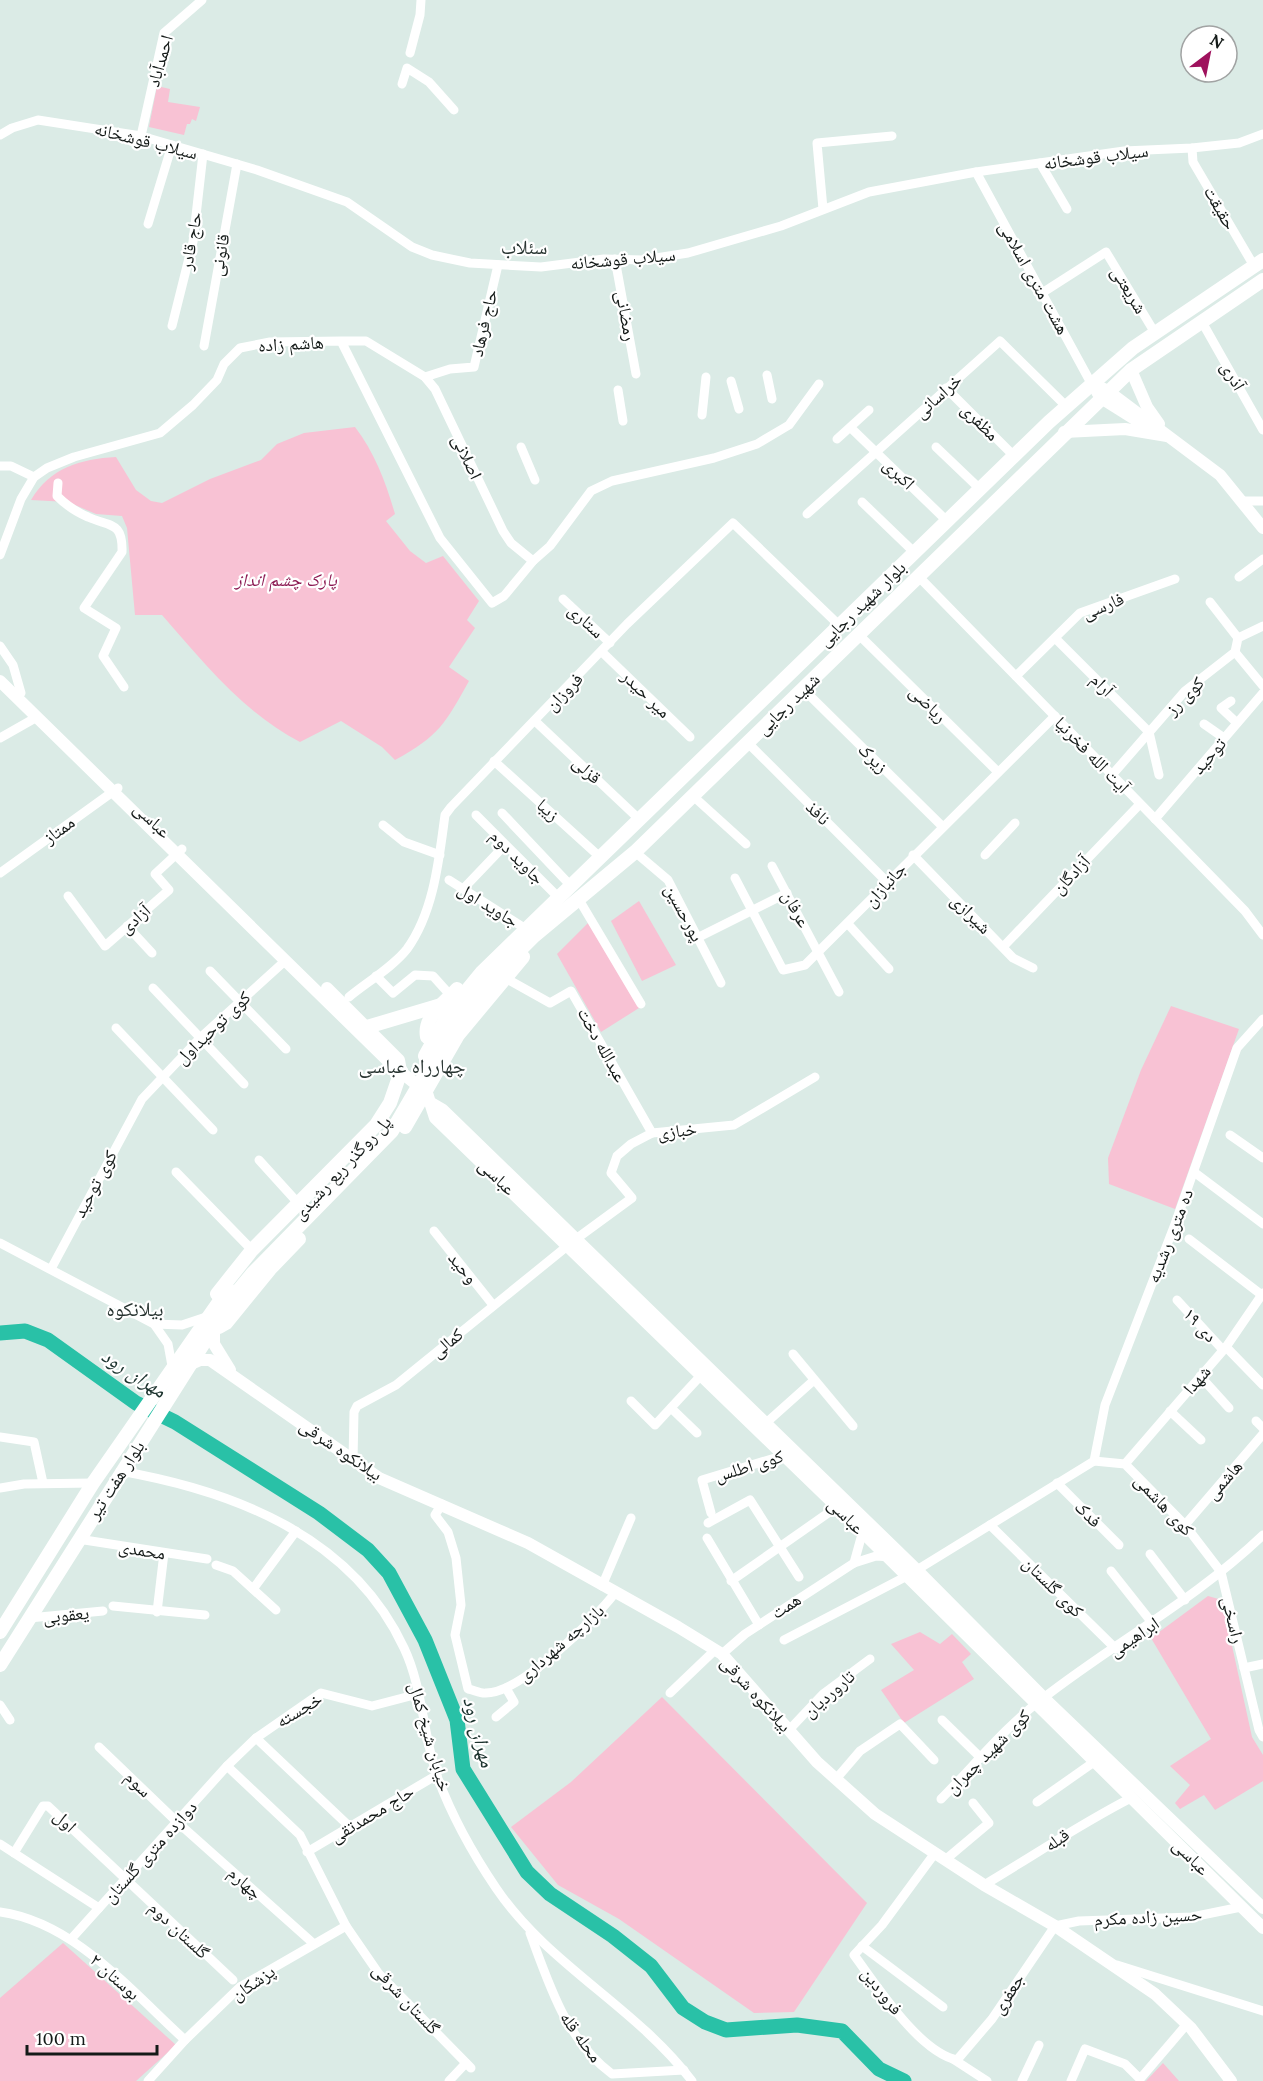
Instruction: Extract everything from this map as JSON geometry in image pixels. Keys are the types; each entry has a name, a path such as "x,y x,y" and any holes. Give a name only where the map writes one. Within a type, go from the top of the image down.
{"highway":[{"name":"بلوار شهید رجایی","path":"530,933 559,898 575,892 601,858 1066,406 1091,383 1155,333 1259,262"},
{"path":"1131,370 1263,280"},
{"name":"شهید رجایی","path":"486,976 575,892 635,852 919,577 1064,432 1131,370"},
{"path":"214,1330 226,1323 270,1269 337,1202 429,1098 451,1047 485,1000 507,979 521,960 530,933"},
{"path":"451,1047 444,1047 427,1037 425,1027 430,1017 494,949 530,933"},
{"name":"پل روگذر ربع رشیدی","path":"230,1294 382,1130 405,1095 450,1011 486,976"},
{"path":"367,1027 447,1001"},
{"path":"209,1314 218,1292 252,1250 376,1125 390,1103 401,1071"},
{"path":"318,1183 329,1182 335,1185 339,1194 337,1202"},
{"name":"بلوار هفت تیر","path":"0,1632 93,1483 172,1366 209,1314 230,1294"},
{"name":"بلوار هفت تیر","path":"0,1665 120,1471 214,1330 230,1294"}],"main road":[{"path":"1131,370 1147,407 1169,436"},
{"path":"1091,383 1132,419 1169,436 1220,475 1263,528"},
{"path":"1064,432 1125,429 1169,436"},
{"name":"عباسى","path":"0,673 115,790"},
{"name":"عباسى","path":"0,681 367,1027 399,1060 401,1071"},
{"name":"عباسى","path":"180,852 367,1042 429,1098 435,1118 572,1243 704,1372 783,1456 865,1520 903,1557 912,1573"},
{"name":"بیلانکوه شرقی","path":"214,1330 214,1344 233,1374"},
{"name":"بیلانکوه شرقی","path":"191,1364 200,1360 210,1360 378,1478 528,1543 718,1652 836,1779 875,1814 984,1885 1055,1926 1155,1994 1187,2024 1232,2081"},
{"name":"عباسى","path":"704,1372 766,1423 796,1452 842,1504 863,1532 888,1557 912,1573 1136,1796 1263,1928"},
{"name":"عباسى","path":"1039,1701 1094,1762 1262,1906"},
{"path":"1241,1907 1262,1906"}],"street":[{"name":"احمدآباد","path":"141,136 164,33 202,0"},
{"path":"410,53 420,15 421,0"},
{"path":"402,84 407,68 429,82 454,110"},
{"name":"سیلاب قوشخانه","path":"0,135 12,128 38,120 141,136 237,164 347,202 404,243 432,255 498,265 542,267 615,259 643,260 688,253 781,226 869,192 976,172 1124,151 1239,143 1263,134"},
{"path":"823,209 817,143 892,136"},
{"path":"148,224 172,145"},
{"name":"حقیقت","path":"1192,148 1193,162 1259,262"},
{"name":"حاج قادر","path":"171,326 193,242 202,154"},
{"path":"1040,163 1067,209"},
{"name":"قانونی","path":"204,346 237,164"},
{"name":"هشت متری اسلامی","path":"976,172 1091,383"},
{"name":"شریعتی","path":"1042,293 1106,252 1155,333"},
{"name":"رمضانی","path":"615,259 636,374"},
{"name":"حاج فرهاد","path":"425,377 450,369 474,367 498,265"},
{"name":"آذری","path":"1202,322 1263,429"},
{"name":"اصلانی","path":"341,341 366,341 425,377 435,389 503,531 511,543 533,561"},
{"name":"هاشم زاده","path":"34,477 61,462 160,433 217,380 224,364 240,348 270,342 341,341 440,537 492,603 504,596 533,561"},
{"name":"خراسانی","path":"807,514 1000,341 1066,406"},
{"path":"767,375 772,399"},
{"path":"702,415 706,377"},
{"path":"731,381 739,409"},
{"path":"533,561 550,546 591,491 612,481 714,458 757,444 789,425 819,384"},
{"name":"مظفری","path":"946,388 1014,456"},
{"path":"618,390 623,421"},
{"path":"837,440 869,410"},
{"name":"اکبری","path":"851,428 947,521"},
{"path":"521,447 535,480"},
{"path":"936,447 980,489"},
{"path":"0,466 11,466 34,477 14,514 0,555"},
{"path":"58,483 57,496 69,507 89,518 112,524 120,532 122,552 84,608 116,628 103,656 124,687"},
{"path":"1240,501 1263,501"},
{"path":"862,502 915,553"},
{"name":"فروزان","path":"349,997 406,950 421,926 440,855 446,815 494,761 733,523 840,626"},
{"path":"1239,577 1263,560"},
{"name":"آیت الله فخرنیا","path":"919,577 1245,911 1263,935"},
{"name":"فارسی","path":"1016,676 1080,613 1175,579"},
{"name":"ستاری","path":"563,599 610,643"},
{"path":"1210,602 1238,638 1235,652 1263,686"},
{"path":"1238,638 1261,631"},
{"name":"ریاضی","path":"859,635 998,772"},
{"name":"آرام","path":"1054,638 1149,732"},
{"path":"0,646 13,666 21,693"},
{"name":"میر حیدر","path":"602,652 690,736"},
{"name":"کوی رز","path":"1112,775 1185,691 1235,652"},
{"name":"زیرک","path":"803,689 942,826"},
{"name":"توحید","path":"1155,819 1263,693"},
{"path":"1237,723 1221,708 1234,700 1248,710"},
{"name":"جانبازان","path":"735,878 783,970 805,965 848,924 942,826 1055,716"},
{"path":"0,738 37,717"},
{"name":"قزلی","path":"535,721 640,820"},
{"path":"1204,724 1224,738"},
{"path":"1149,732 1159,775"},
{"name":"نافذ","path":"748,743 888,883"},
{"name":"زیبا","path":"494,761 601,858"},
{"name":"ممتاز","path":"0,873 115,790"},
{"path":"693,796 746,844"},
{"name":"آزادگان","path":"1003,947 1140,804"},
{"path":"502,813 575,892 642,1004"},
{"name":"جاوید دوم","path":"476,815 559,898"},
{"path":"985,855 1015,824"},
{"path":"383,825 404,842 440,855"},
{"path":"463,889 506,845"},
{"name":"آزادی","path":"68,896 105,946 168,890 154,874 180,852"},
{"name":"پورحسین","path":"635,852 668,880 721,983"},
{"name":"شیرازی","path":"913,855 1003,947 1022,964 1033,968"},
{"name":"عرفان","path":"772,866 839,992"},
{"name":"جاوید اول","path":"449,880 530,933"},
{"path":"697,938 787,893"},
{"path":"848,924 890,969"},
{"path":"127,926 152,953"},
{"name":"کوی توحیداول","path":"142,1099 200,1038 286,960"},
{"path":"210,971 286,1049"},
{"path":"376,975 393,993 415,975 433,976 447,1001"},
{"name":"عبدالله دخت","path":"507,979 550,1003 571,991 652,1133"},
{"path":"153,988 244,1084"},
{"name":"ده متری رشدیه","path":"1094,1461 1105,1405 1194,1172 1237,1048 1263,1019"},
{"path":"116,1028 213,1130"},
{"name":"خبازی","path":"572,1243 632,1198 611,1173 617,1156 631,1144 652,1133 734,1125 814,1077"},
{"name":"کوی توحید","path":"51,1269 142,1099"},
{"path":"1230,1135 1263,1158"},
{"path":"259,1160 298,1203"},
{"path":"176,1172 252,1250"},
{"path":"1194,1172 1263,1224"},
{"name":"وحید","path":"434,1231 493,1305"},
{"path":"1189,1239 1262,1295"},
{"path":"0,1243 154,1324 168,1344 172,1366"},
{"name":"کمالی","path":"353,1460 354,1413 357,1406 396,1385 572,1243"},
{"name":"شهدا","path":"1125,1464 1224,1348 1262,1295"},
{"name":"۱۹ دی","path":"1176,1300 1263,1385"},
{"path":"154,1324 182,1324 209,1314"},
{"path":"793,1354 813,1381 853,1426"},
{"path":"631,1401 655,1425 704,1372"},
{"path":"1200,1376 1229,1408"},
{"path":"766,1423 813,1381"},
{"path":"671,1408 697,1433"},
{"path":"1170,1411 1201,1440"},
{"name":"هاشمی","path":"1185,1525 1263,1434"},
{"path":"0,1437 34,1442 43,1483"},
{"name":"کوی اطلس","path":"711,1512 702,1480 796,1452"},
{"path":"784,1640 912,1573 1094,1461"},
{"name":"کوی هاشمی","path":"1094,1461 1125,1464 1185,1525 1221,1572"},
{"name":"خیابان شیخ کمال","path":"120,1471 183,1484 242,1503 296,1531 345,1566 366,1591 404,1648 418,1694 437,1775 474,1851 496,1888 529,1930 556,1956 652,2034 692,2081"},
{"path":"0,1488 43,1483 93,1483"},
{"name":"فدک","path":"1058,1483 1119,1545"},
{"path":"708,1523 750,1500 781,1546 798,1577"},
{"name":"بازارچه شهرداری","path":"442,1504 435,1515 448,1532 460,1578 460,1605 454,1635 468,1689 486,1694 506,1688 529,1676 603,1609 615,1593"},
{"path":"731,1581 842,1504"},
{"path":"602,1586 631,1518"},
{"path":"854,1563 865,1520"},
{"name":"کوی گلستان","path":"990,1525 1116,1649"},
{"path":"253,1589 296,1531"},
{"name":"ابراهیمی","path":"1039,1701 1153,1624 1221,1572 1263,1535"},
{"path":"707,1538 759,1625"},
{"name":"محمدی","path":"78,1539 207,1559"},
{"path":"1251,1546 1263,1550"},
{"path":"158,1612 164,1553"},
{"path":"1150,1554 1185,1600"},
{"name":"همت","path":"670,1693 718,1652 854,1563 876,1556 903,1557"},
{"path":"216,1565 233,1571 276,1610"},
{"path":"1111,1571 1153,1624"},
{"name":"راسخی","path":"1221,1572 1263,1737"},
{"path":"113,1606 205,1615"},
{"name":"یعقوبی","path":"29,1618 103,1611"},
{"name":"تاروردیان","path":"789,1730 823,1694 870,1659"},
{"name":"راسخی","path":"1244,1668 1263,1664"},
{"path":"496,1717 514,1702 506,1688"},
{"name":"خجسته","path":"227,1766 256,1738 321,1693 372,1706 418,1694"},
{"name":"کوی شهید چمران","path":"941,1799 1039,1701"},
{"path":"0,1705 10,1720"},
{"path":"942,1720 981,1758"},
{"path":"836,1779 860,1751 900,1724 934,1760"},
{"path":"256,1738 350,1827"},
{"name":"سوم","path":"99,1747 176,1821"},
{"path":"1037,1802 1094,1762"},
{"name":"دوازده متری گلستان","path":"72,1938 227,1766"},
{"name":"گلستان شرقی","path":"227,1766 300,1835 346,1926 379,1974 469,2066 449,2081"},
{"name":"حاج محمدتقی","path":"307,1852 437,1775"},
{"name":"قبله","path":"984,1885 1054,1844 1085,1821 1136,1796"},
{"path":"940,1856 989,1823 973,1803"},
{"name":"اول","path":"14,1853 45,1804 125,1880"},
{"name":"چهارم","path":"176,1821 314,1944"},
{"path":"0,1844 99,1908"},
{"name":"فروردین","path":"940,1856 854,1955 908,2024 937,2052 955,2060"},
{"name":"گلستان دوم","path":"125,1880 233,1980"},
{"name":"حسین زاده مکرم","path":"1055,1926 1079,1921 1192,1917 1241,1907"},
{"name":"بوستان ۲","path":"0,1912 34,1920 72,1938 185,2040"},
{"name":"پزشکان","path":"147,2081 185,2040 240,1987 346,1926"},
{"name":"جعفری","path":"955,2060 992,2019 1055,1926"},
{"name":"محله قله","path":"529,1930 565,2020 595,2060 612,2077 684,2070"},
{"path":"862,1946 943,2007"},
{"path":"1109,1962 1263,2011"},
{"path":"1071,2081 1085,2049 1125,2064 1140,2079 1187,2024"},
{"path":"1022,2081 1039,2045"},
{"path":"955,2060 987,2081"}],"green space":[{"path":"157,86 170,89 168,102 200,107 196,121 192,119 190,124 187,124 184,135 149,127"},
{"name":"پارک چشم انداز","path":"355,427 374,458 388,491 395,514 386,521 410,551 426,563 443,556 479,601 467,620 475,628 449,667 469,681 440,728 422,744 395,760 382,747 341,721 300,742 261,717 225,685 162,615 135,615 127,528 122,516 96,514 68,502 31,500 47,480 67,467 90,460 116,457 136,490 151,501 162,503 210,479 261,460 277,444 304,433"},
{"path":"639,901 676,965 642,981 611,921"},
{"path":"589,922 639,1008 601,1032 557,954"},
{"path":"1171,1006 1239,1029 1175,1209 1109,1184 1108,1158 1141,1070"},
{"path":"1208,1596 1222,1600 1252,1737 1263,1755 1263,1781 1215,1810 1204,1795 1180,1809 1175,1803 1190,1785 1170,1766 1211,1739 1151,1638"},
{"path":"920,1632 940,1644 952,1634 971,1654 962,1662 974,1679 904,1723 881,1690 914,1670 891,1644"},
{"path":"662,1697 867,1903 794,2012 754,2013 619,1919 558,1885 511,1827 571,1782"},
{"path":"63,1943 176,2045 136,2081 0,2081 0,1998"},
{"path":"1163,2063 1179,2081 1146,2081"}],"waterway":[{"name":"مهران رود","path":"0,1333 25,1331 48,1340 136,1403 175,1422 319,1513 368,1550 389,1573 425,1640 457,1720 463,1769 527,1872 550,1894 613,1936 651,1966 683,2008 705,2022 726,2030 797,2025 842,2031 879,2069 904,2081"}],"district":[{"name":"سئلاب","path":"524,247"},
{"name":"چهارراه عباسی","path":"412,1066"},
{"name":"بیلانکوه","path":"135,1309"}]}
